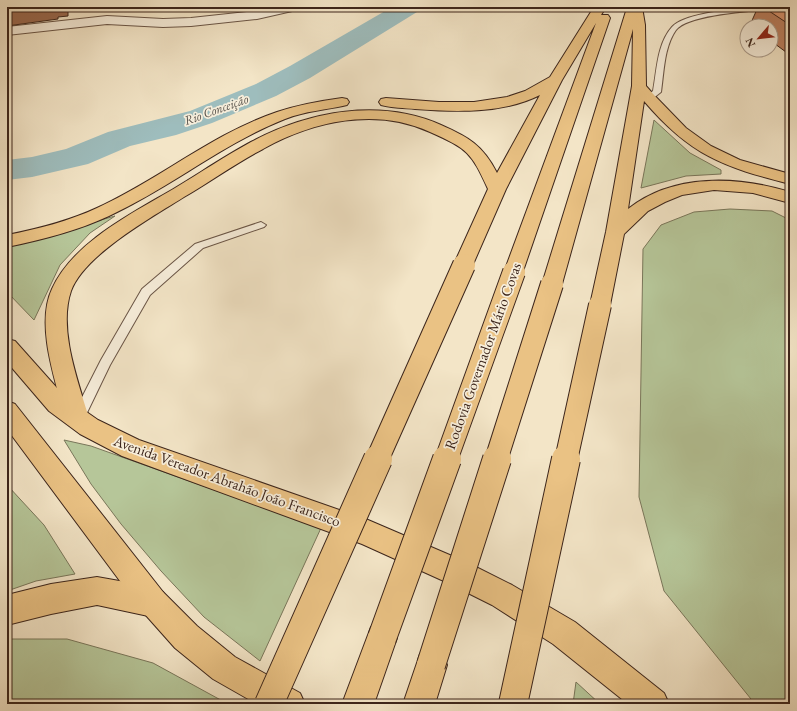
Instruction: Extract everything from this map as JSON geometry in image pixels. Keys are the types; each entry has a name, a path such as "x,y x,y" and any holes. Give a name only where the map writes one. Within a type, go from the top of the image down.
{"main road":[{"path":"269,704 464,264 496,188 555,80 600,7"},
{"name":"Rodovia Governador Mário Covas","path":"358,704 608,7"},
{"path":"419,704 552,284 633,7"},
{"path":"513,704 600,305 644,92 639,25 636,7"},
{"path":"7,241 60,227 113,208 235,138 276,117 338,102 361,101 435,107 476,106 526,96 555,80"},
{"path":"644,92 675,127 708,150 733,162 790,179"},
{"path":"77,418 62,366 58,339 56,308 61,291 80,263 106,239 140,216 274,136 308,124 343,116 370,114 418,121 468,144 478,154 496,188"},
{"path":"615,232 641,208 659,198 674,192 705,185 760,189 790,198"},
{"name":"Avenida Vereador Abrahão João Francisco","path":"7,347 57,404 89,427 131,448 368,533 502,595 564,633 653,704"},
{"path":"7,411 153,602 186,637 224,668 289,704"},
{"path":"7,610 51,599 97,591 153,602"}],"street":[{"path":"7,31 107,20 163,23 191,22 257,11 297,7"}],"lane":[{"path":"644,92 658,92 666,43 675,26 686,21 706,16 774,7"},
{"path":"77,418 146,292 199,246 261,225"}],"green space":[{"path":"654,120 690,153 721,170 721,174 686,176 641,188"},
{"path":"730,209 772,211 790,220 790,704 755,704 664,591 639,497 643,249 661,225 694,212"},
{"path":"115,216 90,233 60,265 34,320 7,292 7,246"},
{"path":"64,440 91,446 321,528 260,661 204,617 161,571 121,524 91,484"},
{"path":"8,486 44,525 75,574 36,581 7,591"},
{"path":"7,639 67,639 153,663 228,704 7,704"},
{"path":"576,682 600,704 573,704"}],"building":[{"path":"763,7 790,7 790,25"}],"waterway":[{"name":"Rio Conceição","path":"7,170 32,167 76,157 119,139 165,128 201,117 266,90 300,72 409,7"}]}
